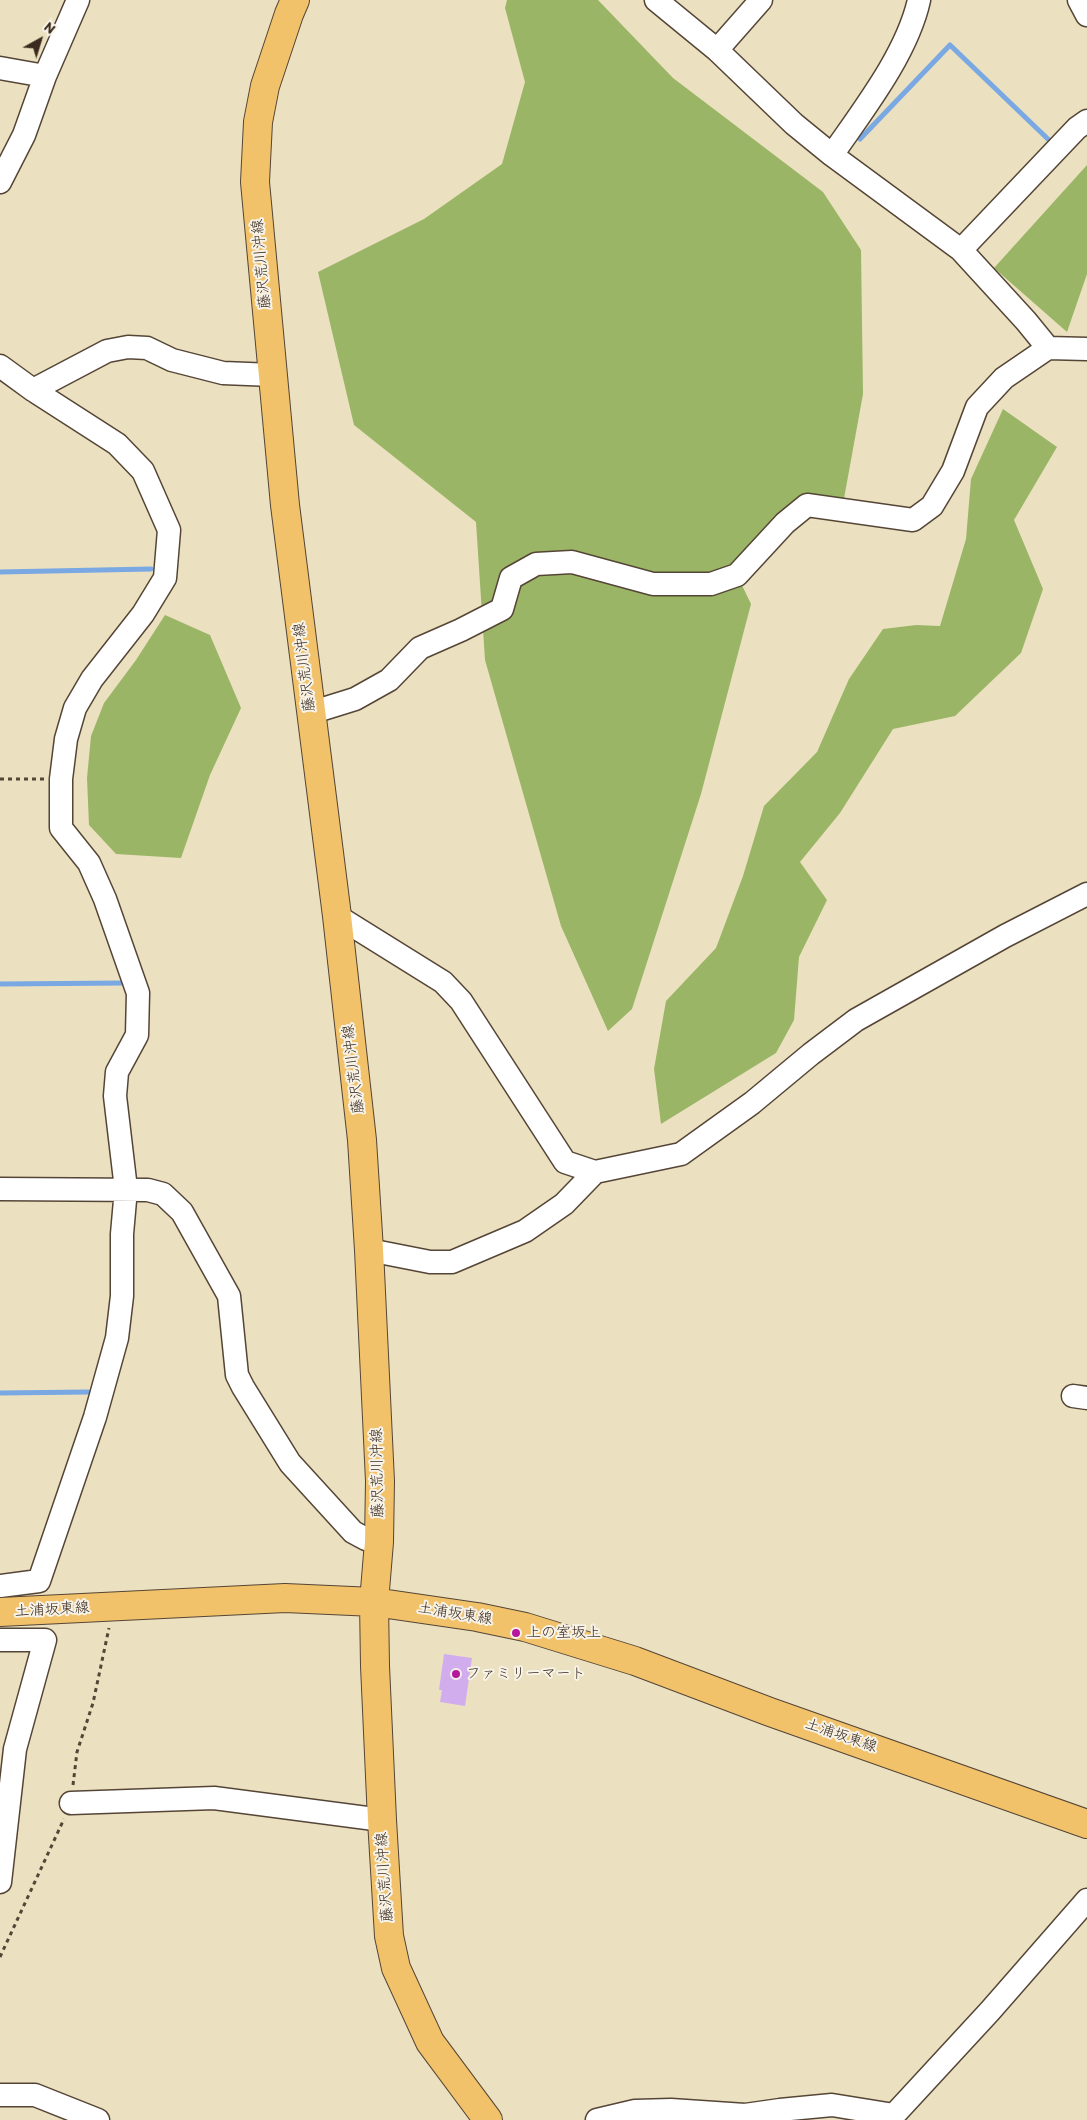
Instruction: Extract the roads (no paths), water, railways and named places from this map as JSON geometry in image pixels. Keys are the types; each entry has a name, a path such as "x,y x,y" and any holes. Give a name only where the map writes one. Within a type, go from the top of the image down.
{"main road":[{"name":"藤沢荒川沖線","path":"296,0 288,14 265,86 258,122 255,182 285,505 337,916 362,1140 380,1481 379,1542 374,1602 382,1820 389,1936 396,1968 430,2042 488,2120"},
{"name":"土浦坂東線","path":"0,1612 285,1598 374,1602 477,1617 534,1630 635,1661 770,1712 1087,1824"}],"street":[{"path":"0,182 24,135 45,76 78,0"},
{"path":"656,0 717,50 794,124 832,155 961,250 1048,348"},
{"path":"717,50 761,0"},
{"path":"832,155 879,88 907,35 920,0"},
{"path":"1080,0 1087,15"},
{"path":"0,68 45,76"},
{"path":"961,250 1077,128 1087,121"},
{"path":"33,390 107,351 128,347 146,348 172,360 223,373 273,375"},
{"path":"310,713 355,700 389,680 420,648 502,610 511,578 536,564 572,562 653,584 711,584 737,575 785,523 806,505 913,520 932,506 952,471 977,407 1004,378 1048,348 1087,349"},
{"path":"0,366 33,390 117,444 143,472 169,530 165,578 143,614 92,679 75,708 66,739 61,779 61,828 89,863 105,899 138,993 137,1035 117,1072 115,1096 126,1189 122,1234 122,1296 116,1338 95,1417 38,1581 0,1586"},
{"path":"337,916 443,982 461,1001 565,1162 595,1172 681,1154 752,1103 856,1020 1005,936 1087,894"},
{"path":"369,1250 430,1262 452,1262 525,1231 564,1204 595,1172"},
{"path":"0,1189 126,1189 148,1190 163,1194 182,1212 230,1296 237,1375 290,1464 353,1532 366,1539 379,1542"},
{"path":"0,1640 45,1640 15,1749 0,1882"},
{"path":"71,1803 214,1798 382,1820"},
{"path":"597,2120 634,2111 671,2110 745,2116 780,2110 832,2105 893,2117 984,2018 1087,1900"},
{"path":"0,2095 35,2095 98,2120"}],"waterway":[{"path":"860,139 950,45 1051,142"},
{"path":"0,572 151,569"},
{"path":"0,984 123,983"},
{"path":"0,1393 88,1392"}],"place":[{"name":"上の室坂上","path":"516,1633"},
{"name":"ファミリーマート","path":"456,1674"}]}
